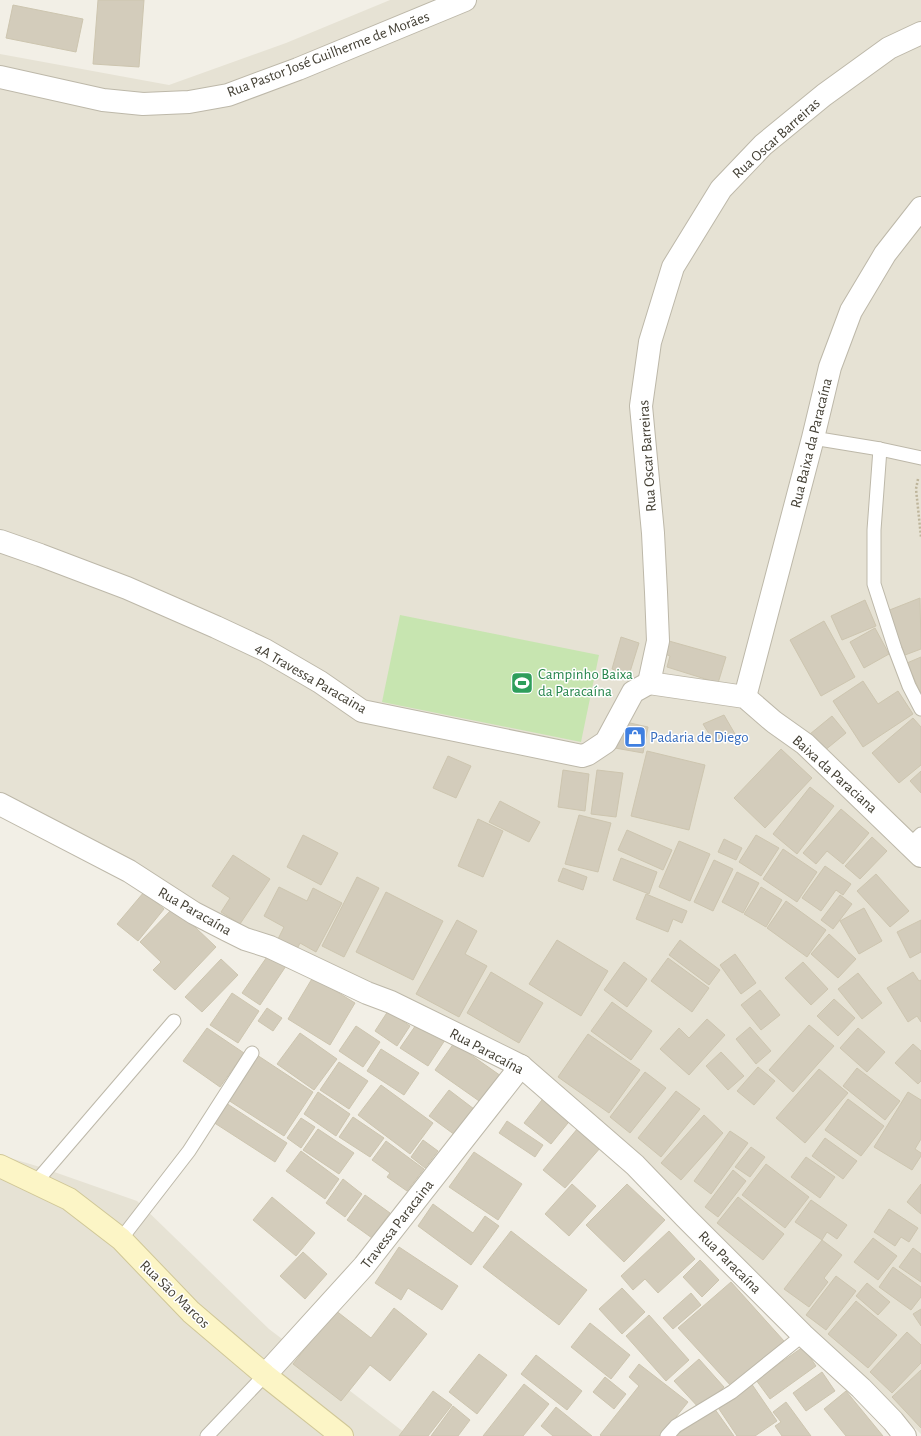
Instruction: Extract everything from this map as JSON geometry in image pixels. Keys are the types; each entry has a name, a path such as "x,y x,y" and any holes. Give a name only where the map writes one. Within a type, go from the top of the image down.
{"main road":[{"name":"Rua São Marcos","path":"0,1166 69,1199 121,1239 191,1312 265,1375 342,1436"}],"street":[{"name":"Rua Pastor José Guilherme de Morães","path":"0,77 103,100 143,104 189,102 228,95 242,90 298,69 465,0"},
{"name":"Rua Oscar Barreiras","path":"649,683 658,641 653,533 641,406 650,342 673,267 721,189 763,146 824,95 883,53 921,33"},
{"name":"Rua Baixa da Paracaína","path":"745,697 813,438 830,367 851,311 885,254 921,208"},
{"name":"4A Travessa Paracaina","path":"0,541 127,588 216,627 265,650 320,682 362,711 370,713 582,756 588,754 606,742 633,692 649,683"},
{"path":"649,683 745,697"},
{"name":"Baixa da Paraciana","path":"745,697 774,722 805,744 917,845"},
{"name":"Rua Paracaína","path":"0,804 129,871 194,913 227,930 245,939 270,947 367,994 391,1002 520,1066 635,1165 685,1218 803,1335 861,1388 905,1436"},
{"name":"Travessa Paracaina","path":"265,1375 364,1266 520,1066"}],"lane":[{"path":"813,438 880,449 921,458"},
{"path":"880,449 874,530 874,584 895,649 909,686 921,709"},
{"path":"35,1183 174,1022"},
{"path":"121,1239 190,1151 252,1053"},
{"path":"667,1436 676,1426 732,1392 803,1335"},
{"path":"207,1436 265,1375"}],"path":[{"path":"920,474 916,489 921,537"}],"shaded area":[{"path":"390,0 921,0 921,1434 681,1198 525,1061 242,931 0,804 0,54 169,85 286,43"},
{"path":"0,1155 40,1167 137,1201 269,1329 409,1436 0,1436"}],"green space":[{"path":"400,615 599,655 581,742 382,702"}],"building":[{"path":"98,0 144,0 139,67 93,64"},
{"path":"13,5 83,19 76,52 6,38"},
{"path":"920,598 921,649 905,655 887,611"},
{"path":"865,600 876,626 842,640 831,616"},
{"path":"824,621 855,677 821,696 790,640"},
{"path":"875,628 889,654 864,668 850,642"},
{"path":"621,637 639,643 629,675 612,669"},
{"path":"669,641 726,657 718,683 667,667 670,656 665,654"},
{"path":"921,657 921,694 907,663"},
{"path":"863,681 878,704 898,691 913,714 863,747 833,701"},
{"path":"724,715 735,734 729,734 714,742 703,724"},
{"path":"832,716 846,733 824,751 810,734"},
{"path":"913,718 921,727 921,765 899,783 872,753"},
{"path":"621,721 648,727 643,753 615,748"},
{"path":"781,749 812,778 765,828 734,798"},
{"path":"647,751 705,765 689,830 631,816"},
{"path":"448,756 471,766 456,798 433,788"},
{"path":"563,770 589,774 585,811 558,807"},
{"path":"597,770 623,773 616,817 591,814"},
{"path":"921,771 921,793 910,781"},
{"path":"810,787 834,806 797,854 773,834"},
{"path":"500,801 540,822 529,842 489,822"},
{"path":"841,809 869,833 843,864 827,851 816,864 803,853"},
{"path":"579,815 611,823 598,872 565,864"},
{"path":"478,819 503,831 483,877 458,866"},
{"path":"627,830 672,850 663,870 618,850"},
{"path":"303,835 338,853 321,885 287,867"},
{"path":"756,835 779,848 761,876 739,862"},
{"path":"872,837 887,851 860,879 845,866"},
{"path":"724,839 742,848 736,860 718,852"},
{"path":"679,841 710,854 690,901 659,887"},
{"path":"783,849 817,872 797,902 763,879"},
{"path":"233,855 270,879 240,924 221,912 230,898 212,886"},
{"path":"621,858 657,872 649,894 613,880"},
{"path":"714,860 733,869 713,911 694,902"},
{"path":"825,866 851,884 843,895 836,890 821,911 802,898"},
{"path":"563,868 587,877 583,890 558,881"},
{"path":"737,872 759,883 743,913 722,902"},
{"path":"876,874 909,911 890,927 857,891"},
{"path":"357,877 379,888 344,957 322,946"},
{"path":"279,887 307,901 313,888 342,903 316,952 300,943 297,949 278,939 284,927 264,916"},
{"path":"761,887 782,900 766,927 744,914"},
{"path":"144,892 164,909 138,941 117,924"},
{"path":"386,892 443,921 413,980 356,952"},
{"path":"646,894 687,911 682,923 673,919 668,932 636,919"},
{"path":"840,895 852,904 833,929 821,920"},
{"path":"786,901 826,930 807,957 767,928"},
{"path":"174,907 216,947 175,990 153,970 161,962 140,942"},
{"path":"864,908 882,941 859,954 840,921"},
{"path":"457,920 477,931 465,954 487,966 459,1017 416,994"},
{"path":"921,920 921,952 910,958 897,932"},
{"path":"829,934 856,959 838,978 811,954"},
{"path":"557,940 608,971 581,1016 529,984"},
{"path":"680,940 720,970 709,985 669,955"},
{"path":"271,951 288,963 260,1005 242,993"},
{"path":"735,954 756,983 741,994 720,965"},
{"path":"668,958 709,988 692,1012 651,981"},
{"path":"221,959 238,975 202,1012 185,997"},
{"path":"624,962 647,979 627,1007 604,990"},
{"path":"803,962 828,989 811,1005 785,978"},
{"path":"491,972 543,1003 519,1043 467,1013"},
{"path":"913,972 919,981 921,980 921,1022 917,1016 908,1022 887,988"},
{"path":"858,973 882,1003 862,1019 838,989"},
{"path":"313,977 355,1003 330,1045 288,1019"},
{"path":"760,990 780,1015 761,1030 741,1005"},
{"path":"232,993 259,1011 238,1043 210,1025"},
{"path":"834,999 855,1018 838,1036 817,1016"},
{"path":"612,1002 652,1031 631,1060 591,1031"},
{"path":"267,1008 282,1018 273,1031 258,1021"},
{"path":"388,1011 410,1026 397,1046 375,1031"},
{"path":"707,1019 725,1035 689,1075 660,1049 679,1028 689,1038"},
{"path":"418,1022 445,1040 428,1066 400,1048"},
{"path":"809,1025 834,1046 793,1092 769,1070"},
{"path":"356,1026 380,1042 363,1067 339,1051"},
{"path":"750,1027 771,1051 756,1064 736,1039"},
{"path":"207,1028 244,1053 220,1087 183,1061"},
{"path":"858,1028 885,1052 867,1072 840,1048"},
{"path":"300,1033 337,1059 314,1090 277,1064"},
{"path":"588,1034 640,1070 609,1113 558,1077"},
{"path":"454,1043 501,1076 482,1103 435,1070"},
{"path":"913,1044 921,1051 921,1081 918,1084 895,1063"},
{"path":"381,1049 419,1073 404,1095 367,1071"},
{"path":"721,1052 744,1076 728,1090 706,1066"},
{"path":"257,1055 313,1092 284,1136 228,1100"},
{"path":"339,1062 368,1081 349,1109 320,1090"},
{"path":"758,1067 775,1081 754,1105 737,1091"},
{"path":"857,1068 900,1101 885,1120 843,1086"},
{"path":"819,1069 848,1093 805,1143 776,1118"},
{"path":"645,1072 666,1088 630,1133 610,1117"},
{"path":"381,1085 433,1123 410,1154 358,1115"},
{"path":"449,1090 474,1109 455,1135 429,1116"},
{"path":"676,1091 700,1109 661,1157 638,1138"},
{"path":"318,1092 350,1114 336,1136 304,1114"},
{"path":"908,1092 921,1100 921,1139 915,1149 921,1153 921,1156 912,1170 874,1147"},
{"path":"545,1096 572,1118 551,1144 524,1123"},
{"path":"848,1099 884,1126 861,1156 825,1130"},
{"path":"226,1103 287,1143 275,1162 213,1122"},
{"path":"704,1115 723,1133 681,1180 661,1163"},
{"path":"353,1117 384,1138 370,1157 339,1137"},
{"path":"301,1118 315,1127 301,1148 287,1138"},
{"path":"507,1121 543,1145 535,1157 499,1133"},
{"path":"578,1128 601,1147 565,1188 543,1170"},
{"path":"318,1129 354,1153 339,1174 303,1150"},
{"path":"730,1131 748,1143 711,1194 694,1181"},
{"path":"825,1138 857,1161 843,1179 812,1156"},
{"path":"423,1140 438,1151 425,1168 411,1157"},
{"path":"386,1141 424,1169 407,1191 387,1177 390,1173 372,1160"},
{"path":"751,1147 765,1157 750,1177 735,1167"},
{"path":"301,1151 339,1179 325,1199 286,1171"},
{"path":"474,1152 522,1184 498,1220 449,1187"},
{"path":"806,1157 835,1177 820,1198 791,1177"},
{"path":"766,1164 809,1197 785,1228 742,1195"},
{"path":"733,1170 746,1181 718,1217 705,1207"},
{"path":"343,1179 362,1194 345,1217 326,1203"},
{"path":"572,1184 596,1206 569,1236 545,1214"},
{"path":"627,1184 665,1220 624,1262 586,1225"},
{"path":"921,1184 921,1214 907,1202"},
{"path":"365,1195 390,1213 372,1238 347,1220"},
{"path":"272,1197 315,1233 296,1256 253,1220"},
{"path":"738,1197 784,1234 763,1260 717,1223"},
{"path":"811,1200 847,1225 837,1239 827,1232 822,1240 795,1222"},
{"path":"433,1204 473,1233 485,1216 499,1226 471,1265 418,1226"},
{"path":"889,1209 918,1228 909,1242 901,1237 895,1246 874,1232"},
{"path":"511,1231 587,1290 559,1325 483,1267"},
{"path":"669,1231 695,1259 658,1293 645,1279 633,1290 621,1276"},
{"path":"873,1238 897,1256 878,1280 854,1262"},
{"path":"822,1240 842,1255 824,1278 828,1282 809,1307 784,1289"},
{"path":"399,1247 458,1286 442,1310 408,1288 401,1300 375,1283"},
{"path":"913,1248 921,1254 921,1282 899,1267"},
{"path":"303,1252 327,1274 305,1299 280,1276"},
{"path":"700,1260 719,1280 702,1297 683,1277"},
{"path":"893,1267 921,1287 921,1297 911,1310 879,1287"},
{"path":"836,1276 856,1291 826,1330 806,1315"},
{"path":"731,1282 784,1341 732,1387 678,1328"},
{"path":"867,1283 890,1302 878,1315 856,1296"},
{"path":"622,1288 645,1312 622,1334 599,1309"},
{"path":"691,1293 701,1305 673,1329 663,1318"},
{"path":"856,1301 897,1335 868,1368 828,1334"},
{"path":"394,1308 427,1334 390,1381 370,1365 341,1401 293,1364 335,1310 371,1338"},
{"path":"921,1309 921,1326 913,1314"},
{"path":"649,1315 689,1360 666,1381 626,1336"},
{"path":"590,1323 630,1355 611,1379 571,1347"},
{"path":"907,1332 921,1345 921,1363 892,1393 870,1372"},
{"path":"803,1347 816,1366 770,1399 756,1380"},
{"path":"479,1354 507,1375 477,1414 449,1392"},
{"path":"536,1355 582,1391 567,1410 521,1374"},
{"path":"699,1359 724,1387 700,1409 674,1381"},
{"path":"639,1364 688,1402 661,1436 601,1436 600,1435 639,1386 629,1377"},
{"path":"921,1370 921,1428 892,1397"},
{"path":"822,1372 835,1391 806,1411 793,1393"},
{"path":"605,1377 626,1394 614,1409 593,1392"},
{"path":"751,1383 777,1421 755,1436 737,1436 717,1406"},
{"path":"524,1384 549,1404 523,1436 483,1436"},
{"path":"433,1391 452,1405 428,1436 399,1436"},
{"path":"846,1391 883,1436 846,1436 824,1409"},
{"path":"786,1402 811,1436 782,1436 775,1426 781,1422 773,1412"},
{"path":"453,1406 470,1420 458,1436 431,1436"},
{"path":"556,1407 592,1436 553,1436 541,1426"},
{"path":"714,1408 734,1436 677,1436 677,1435"}],"place":[{"name":"Campinho Baixa da Paracaína","path":"522,683"},
{"name":"Padaria de Diego","path":"635,737"}]}
